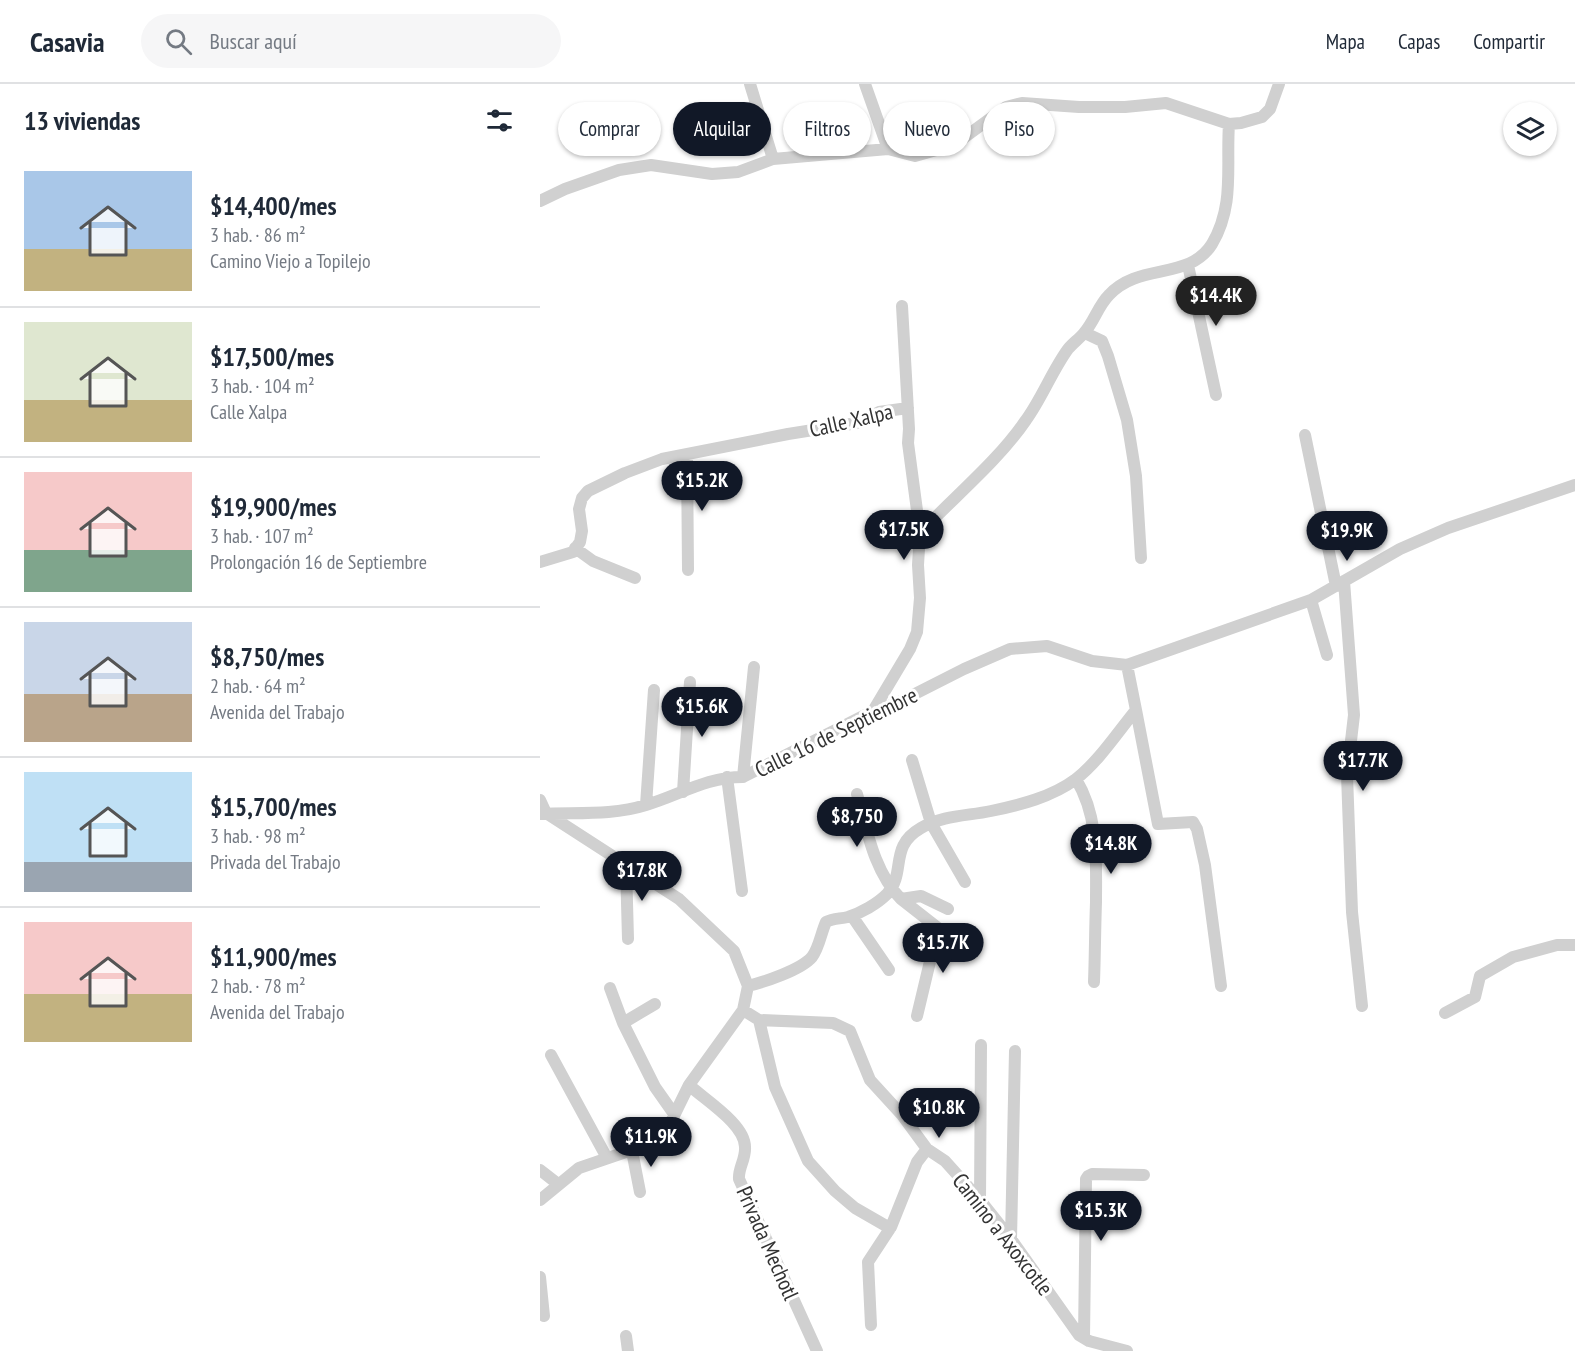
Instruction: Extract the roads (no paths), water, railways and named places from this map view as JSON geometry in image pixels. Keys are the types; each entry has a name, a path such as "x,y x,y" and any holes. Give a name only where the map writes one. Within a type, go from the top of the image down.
{"street":[{"path":"750,84 773,159"},
{"path":"865,84 883,134"},
{"path":"971,133 1006,107 1022,103 1079,107 1125,107 1166,103 1229,124 1252,121 1262,117 1270,109 1279,84"},
{"path":"920,533 1004,448 1026,420 1068,349 1085,333 1109,295 1126,282 1142,274 1188,265 1200,257 1211,245 1227,206 1229,124"},
{"path":"540,201 565,189 620,170 651,165 712,174 738,172 773,159 883,148"},
{"path":"1188,265 1216,395"},
{"path":"902,306 908,408"},
{"path":"1085,333 1102,342 1127,420 1136,476 1141,558"},
{"name":"Calle Xalpa","path":"575,548 580,542 582,531 579,509 582,498 588,491 634,469 662,459 857,423 879,412 908,408 908,443 920,533 918,566 920,598 917,632 910,649 873,711"},
{"path":"1305,435 1340,584 1354,715 1347,775 1352,912 1362,1006"},
{"path":"687,454 688,570"},
{"path":"1221,986 1197,829 1193,822 1158,824 1127,665 1311,600 1400,549 1448,528 1575,485"},
{"path":"540,562 573,552 575,548 592,561 635,578"},
{"path":"1311,600 1327,655"},
{"name":"Calle 16 de Septiembre","path":"543,814 602,814 646,805 710,780 743,777 873,711 895,704 964,669 1010,649 1047,646 1092,661 1127,665"},
{"path":"743,777 754,667"},
{"path":"683,792 690,682"},
{"path":"646,805 654,690"},
{"path":"748,986 767,981 807,962 813,956 826,922 852,916 881,899 891,888 903,843 910,836 945,817 1013,806 1062,788 1090,766 1136,710"},
{"path":"912,760 931,823 965,882"},
{"path":"727,777 742,891"},
{"path":"1076,779 1084,792 1097,846 1094,982"},
{"path":"857,794 876,859 891,888 901,899 939,928 973,941"},
{"path":"540,800 543,814 679,899 706,923 734,951 748,986 743,1010 689,1085 666,1132 652,1143 579,1168 540,1200"},
{"path":"626,866 628,939"},
{"path":"901,899 921,896 948,909"},
{"path":"852,916 889,970"},
{"path":"917,1016 939,928"},
{"path":"1445,1013 1475,997 1480,976 1514,957 1557,945 1575,945"},
{"path":"610,988 623,1023 655,1087 674,1114"},
{"path":"623,1023 655,1004"},
{"name":"Camino a Axoxcotle","path":"743,1010 759,1020 833,1023 850,1031 870,1080 902,1115 927,1149 945,1161 980,1200 1011,1239 1079,1335 1084,1338"},
{"path":"759,1020 775,1087 808,1161 835,1191 891,1227"},
{"path":"980,1200 981,1045"},
{"path":"1011,1239 1015,1051"},
{"path":"551,1055 607,1158"},
{"name":"Privada Mechotl","path":"689,1085 728,1118 744,1136 745,1154 738,1173 739,1179 817,1351"},
{"path":"871,1325 868,1262 891,1227 917,1162 927,1149"},
{"path":"632,1151 640,1192"},
{"path":"540,1170 558,1184"},
{"path":"1127,1351 1084,1338 1086,1179 1092,1174 1144,1175"},
{"path":"540,1277 544,1316"},
{"path":"626,1336 628,1351"}]}
